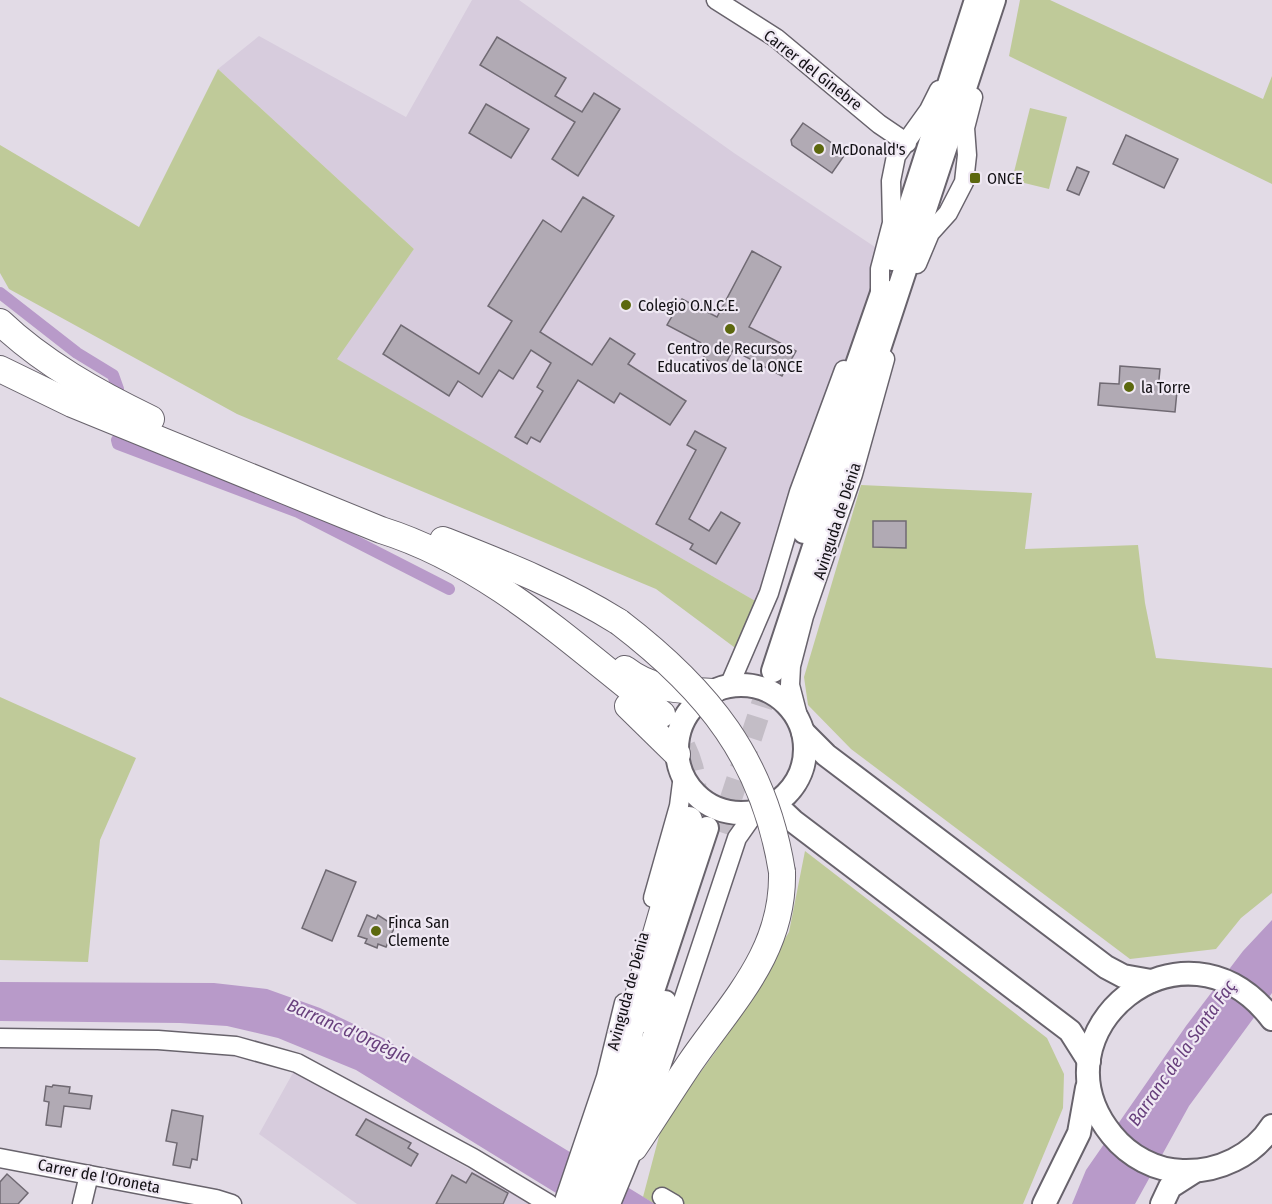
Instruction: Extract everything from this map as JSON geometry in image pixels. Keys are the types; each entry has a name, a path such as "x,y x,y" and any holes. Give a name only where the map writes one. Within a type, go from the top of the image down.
{"highway":[{"path":"0,322 35,352 76,379 189,438"},
{"path":"0,368 189,438 497,574 545,606 646,683 665,689 721,689"},
{"path":"0,368 72,404"},
{"path":"0,383 72,404 383,524 541,579 580,598 619,622 687,679 736,742 761,791 777,840 783,894 775,931 754,972 731,1010 691,1062 634,1148"},
{"path":"383,524 493,584 556,630 662,714"},
{"path":"383,524 488,599 622,702 680,764"},
{"path":"622,1082 633,1012 705,827"}],"main road":[{"name":"Avinguda de Dénia","path":"938,145 954,69 976,0"},
{"name":"Avinguda de Dénia","path":"766,669 938,145 994,0"},
{"path":"801,726 805,760 801,773 795,785 766,807 740,813 723,810 707,803 693,790 680,764 680,731 690,711 721,689 751,686 764,689 785,702 801,726 826,754 1106,967 1123,976 1151,981"},
{"path":"766,807 793,821 1070,1031 1079,1041 1089,1071 1095,1108 1105,1126 1129,1152 1153,1165 1187,1171 1229,1163 1246,1153 1272,1126"},
{"name":"Avinguda de Dénia","path":"580,1204 603,1164 705,827"},
{"path":"1044,1204 1079,1133 1094,1040 1110,1011 1129,993 1151,981 1176,974 1217,977 1245,991 1270,1017"},
{"name":"Avinguda de Dénia","path":"599,1204 603,1164 622,1082"},
{"path":"1162,1204 1170,1187 1187,1171"}],"street":[{"name":"Carrer del Ginebre","path":"716,0 776,38 879,124 907,143"},
{"name":"Avinguda de Dénia","path":"721,689 769,593 799,492 860,328 886,305 917,264 930,233 948,213 956,199 965,173 965,128 987,53 985,28"},
{"name":"Avinguda de Dénia","path":"801,726 790,685 791,666 804,616 876,398 885,364 886,305 880,269 892,223 891,181 896,156 907,143 954,69"},
{"path":"907,143 938,145 962,160 965,173"},
{"path":"891,181 901,194 919,202 943,206 956,199"},
{"name":"Avinguda de Dénia","path":"563,1204 603,1164 606,1077 679,806 680,764"},
{"path":"611,1204 603,1164 634,1148 737,838 766,807"},
{"path":"0,1038 158,1040 236,1046 297,1063 473,1158 549,1204"},
{"name":"Carrer de l'Oroneta","path":"0,1158 232,1204"},
{"path":"82,1204 89,1175"}],"shaded area":[{"name":"Colegio O.N.C.E.","path":"472,0 519,0 734,153 893,259 827,451 804,531 787,557 764,606 336,359 414,249 218,69 259,36 406,117"},
{"path":"294,1071 532,1204 357,1204 259,1134"}],"green space":[{"path":"1020,0 1050,0 1263,99 1272,76 1272,184 1009,56"},
{"path":"218,69 414,249 337,359 764,606 738,650 656,589 237,414 9,289 0,273 0,145 139,227"},
{"path":"1030,108 1067,117 1049,189 1012,180"},
{"path":"861,485 1032,493 1025,549 1138,545 1145,603 1156,658 1272,668 1272,893 1241,918 1216,949 1130,959 851,749 808,705 804,677"},
{"path":"0,697 136,758 100,840 88,962 0,960"},
{"path":"805,851 1047,1038 1064,1074 1063,1108 1023,1204 655,1204 643,1197 662,1125 716,1051 789,932"}],"water":[{"name":"Barranc de la Santa Faç","path":"1272,920 1272,993 1189,1106 1135,1204 1072,1204 1086,1170 1186,1026 1243,951"},
{"name":"Barranc d'Orgègia","path":"0,982 214,983 267,989 320,1008 383,1038 655,1204 574,1204 356,1070 278,1038 227,1026 180,1023 0,1021"}],"building":[{"path":"497,37 566,78 555,96 582,112 594,93 620,109 578,176 552,159 575,122 480,65"},
{"path":"486,104 529,129 511,158 469,133"},
{"name":"McDonald's","path":"803,123 846,153 832,173 792,145 791,140"},
{"path":"1126,135 1178,159 1164,188 1113,164"},
{"path":"1077,167 1089,172 1079,195 1067,190"},
{"path":"583,197 614,216 540,332 592,365 610,338 635,354 628,364 686,401 670,425 620,393 614,403 578,380 540,442 531,437 527,444 515,437 543,391 537,387 551,363 531,350 513,379 499,370 482,397 458,381 449,396 383,354 401,325 479,374 512,321 488,306 543,220 561,232"},
{"path":"752,251 781,267 749,327 796,351 782,376 733,350 723,369 703,358 709,347 667,325 682,299 717,317"},
{"name":"la Torre","path":"1120,366 1160,369 1158,390 1177,391 1175,412 1098,405 1100,383 1119,384"},
{"path":"695,431 726,448 689,519 709,531 721,512 740,523 716,564 690,549 693,544 656,524 696,450 687,445"},
{"path":"873,521 906,521 906,548 873,547"},
{"path":"326,870 356,882 332,941 302,928"},
{"name":"Finca San Clemente","path":"367,915 376,919 378,915 395,926 386,947 378,944 377,948 365,943 367,939 358,936"},
{"path":"53,1085 70,1087 69,1093 92,1096 90,1109 64,1106 61,1127 46,1125 49,1102 44,1101 46,1086 52,1087"},
{"path":"172,1110 203,1116 197,1160 192,1159 190,1168 173,1165 177,1143 166,1141"},
{"path":"366,1119 411,1143 408,1148 418,1154 411,1166 356,1135"},
{"path":"472,1173 508,1193 503,1204 436,1204 452,1175 466,1183"},
{"path":"7,1174 28,1193 18,1204 0,1204 0,1182"}],"waterway":[{"path":"0,293 77,353 113,375 118,389"},
{"path":"117,440 118,444 298,512 449,589"}],"tunnel":[{"path":"720,832 773,671"},
{"path":"662,714 685,751 689,764 693,790 689,820"}],"place":[{"name":"McDonald's","path":"819,149"},
{"name":"ONCE","path":"975,178"},
{"name":"Colegio O.N.C.E.","path":"626,305"},
{"name":"Centro de Recursos Educativos de la ONCE","path":"730,329"},
{"name":"la Torre","path":"1129,387"},
{"name":"Finca San Clemente","path":"376,931"}]}
